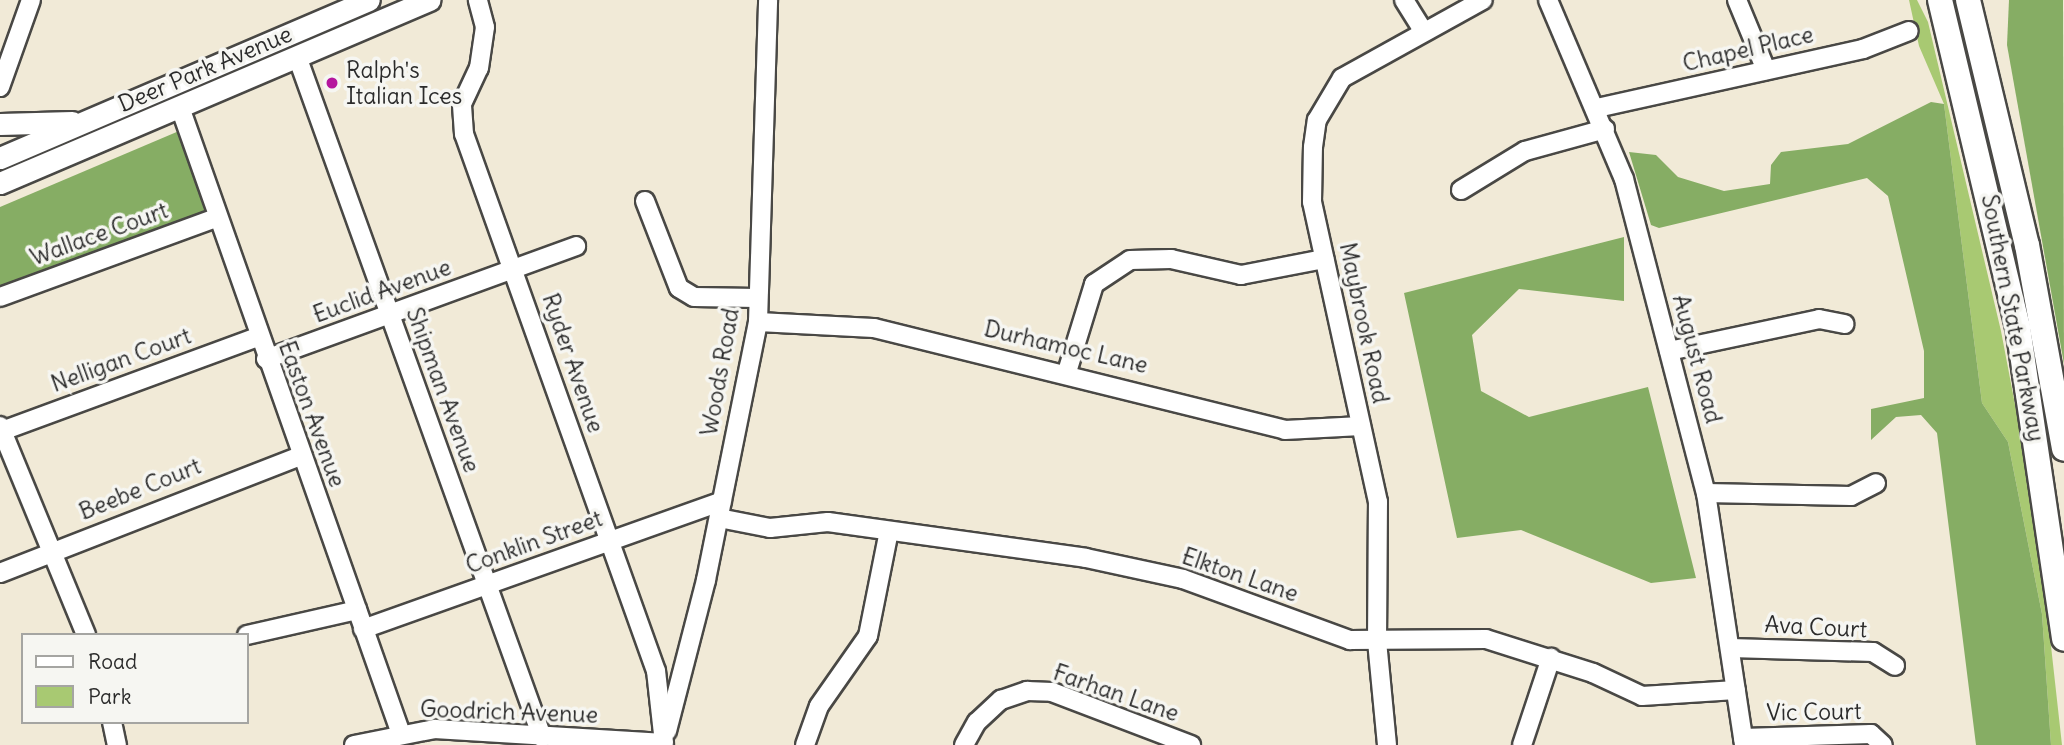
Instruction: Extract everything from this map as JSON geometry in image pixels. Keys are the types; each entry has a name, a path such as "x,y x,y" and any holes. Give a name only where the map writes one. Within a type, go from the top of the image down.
{"highway":[{"path":"1924,0 1970,113"},
{"name":"Southern State Parkway","path":"1940,0 1970,113 2026,369 2064,639"},
{"name":"Southern State Parkway","path":"1968,0 2000,125 2064,449"},
{"path":"1988,0 2000,125"}],"main road":[{"name":"Deer Park Avenue","path":"0,158 95,120 369,0"},
{"name":"Deer Park Avenue","path":"0,183 181,110 429,0"},
{"path":"0,124 95,120"}],"street":[{"path":"0,87 30,0"},
{"name":"Ryder Avenue","path":"478,0 485,27 479,68 463,104 464,134 656,671 663,744"},
{"name":"Woods Road","path":"663,744 720,510 758,322 768,0"},
{"path":"1404,0 1423,31"},
{"name":"Maybrook Road","path":"1387,745 1377,642 1378,502 1324,259 1311,178 1326,98 1342,78 1483,0"},
{"name":"August Road","path":"1548,0 1597,108 1624,179 1706,493 1743,741"},
{"path":"1737,0 1766,70"},
{"name":"Chapel Place","path":"1597,108 1863,49 1909,31"},
{"name":"Shipman Avenue","path":"298,59 542,737"},
{"name":"Easton Avenue","path":"181,110 216,218 401,734"},
{"path":"1461,190 1525,151 1605,129"},
{"path":"645,201 679,288 694,297 757,298"},
{"name":"Wallace Court","path":"0,297 216,218"},
{"name":"Euclid Avenue","path":"266,359 576,246"},
{"path":"1067,372 1084,302 1094,284 1121,264 1149,256 1241,275 1324,259"},
{"path":"1669,351 1819,320 1845,324"},
{"name":"Durhamoc Lane","path":"758,322 874,328 1067,372 1285,430 1361,426"},
{"name":"Nelligan Court","path":"1,428 258,337"},
{"path":"1,428 85,633"},
{"name":"Beebe Court","path":"0,573 300,456"},
{"path":"1706,493 1851,496 1876,484"},
{"name":"Conklin Street","path":"363,629 610,541 720,510"},
{"name":"Elkton Lane","path":"720,510 770,528 828,522 1127,566 1268,607 1331,636 1377,642 1486,639 1550,658 1642,696 1736,690"},
{"path":"805,745 819,706 868,636 889,531"},
{"path":"248,635 357,610"},
{"name":"Ava Court","path":"1730,648 1873,652 1895,666"},
{"path":"1522,745 1550,658"},
{"name":"Farhan Lane","path":"964,745 993,707 1027,691 1052,692 1191,745"},
{"path":"112,724 117,745"},
{"name":"Goodrich Avenue","path":"354,745 435,729 663,744"},
{"name":"Vic Court","path":"1743,741 1871,734 1883,745"}],"green space":[{"path":"1909,0 1917,0 1928,22 2001,331 2037,520 2062,745 2051,745 2042,614 2008,442 1982,403 1944,104 1919,46"},
{"path":"2009,0 2063,0 2064,364 2007,45"},
{"path":"1931,102 1944,104 1982,403 2008,442 2042,614 2051,745 1976,745 1937,433 1921,415 1896,417 1871,440 1871,409 1924,398 1924,351 1888,196 1867,178 1659,228 1651,225 1629,152 1656,155 1678,177 1724,191 1770,184 1771,165 1781,152 1848,144"},
{"path":"179,131 206,215 0,288 0,207"},
{"path":"1624,237 1624,301 1519,289 1472,335 1481,391 1529,417 1648,387 1696,578 1651,583 1521,530 1457,538 1404,293"}],"place":[{"name":"Ralph's Italian Ices","path":"332,83"}]}
